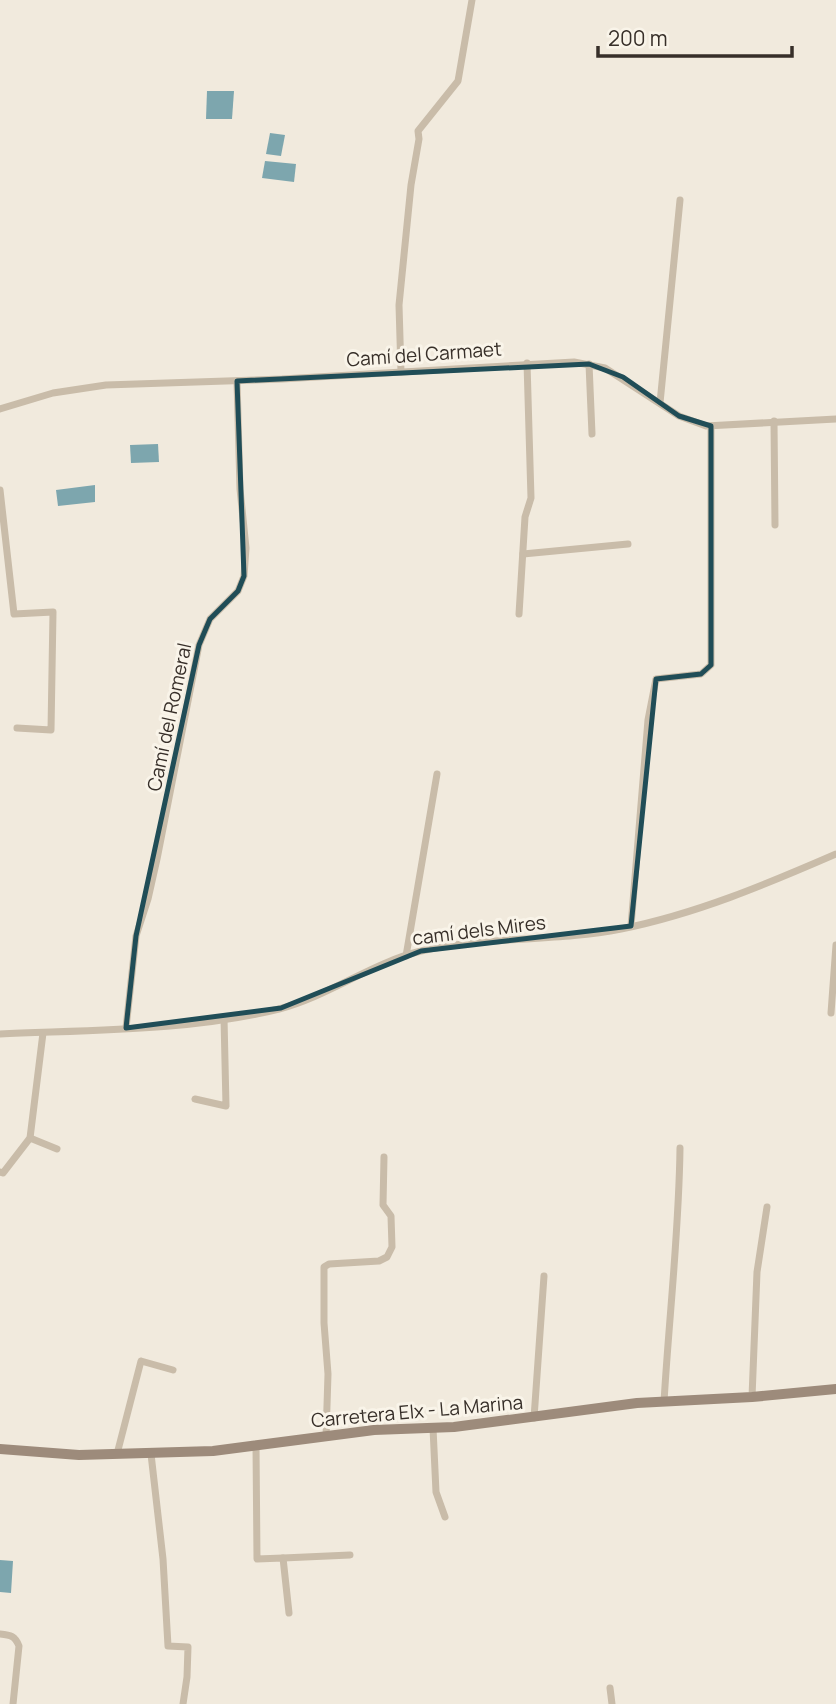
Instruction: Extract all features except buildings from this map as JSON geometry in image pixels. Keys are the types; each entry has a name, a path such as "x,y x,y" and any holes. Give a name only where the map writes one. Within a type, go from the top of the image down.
{"main road":[{"name":"Carretera Elx - La Marina","path":"0,1449 79,1455 213,1451 373,1430 433,1428 534,1418 637,1403 836,1389"}],"street":[{"path":"401,372 399,305 418,131 458,81 472,0"},
{"path":"660,403 680,200"},
{"name":"Camí del Carmaet","path":"0,409 53,393 106,385 237,381 574,362 605,368 679,416 711,426 836,419"},
{"path":"519,614 525,517 531,498 527,363"},
{"path":"589,364 592,434"},
{"name":"Camí del Romeral","path":"126,1028 136,936 157,859 199,645 210,619 238,591 244,576 246,548 239,465 237,381"},
{"path":"774,421 775,526"},
{"path":"631,926 648,720 656,679 701,674 711,665 711,426"},
{"path":"0,490 14,614 53,612 51,730 17,728"},
{"path":"523,554 628,544"},
{"path":"405,956 437,774"},
{"name":"camí dels Mires","path":"0,1034 126,1028 224,1018 281,1008 405,956 438,948 631,926 721,901 836,854"},
{"path":"831,1013 836,945"},
{"path":"195,1099 226,1106 224,1018"},
{"path":"0,1172 2,1173 30,1139 43,1033"},
{"path":"30,1139 57,1149"},
{"path":"664,1402 680,1205 681,1148"},
{"path":"326,1437 328,1374 324,1267 329,1264 379,1261 387,1257 392,1247 391,1216 383,1205 384,1157"},
{"path":"752,1397 757,1272 767,1207"},
{"path":"534,1418 544,1276"},
{"path":"117,1454 141,1361 173,1370"},
{"path":"433,1428 436,1492 445,1517"},
{"path":"256,1446 257,1559 350,1555"},
{"path":"151,1454 163,1559 168,1646 188,1647 183,1704"},
{"path":"283,1558 289,1613"},
{"path":"0,1634 16,1638 19,1646 13,1704"},
{"path":"610,1688 612,1704"}],"highlighted area":[{"path":"589,364 623,377 679,416 711,426 711,665 701,674 656,679 631,926 421,951 281,1008 126,1028 136,936 199,645 210,619 238,591 244,576 237,381"}],"water":[{"path":"207,91 234,91 232,119 206,119"},
{"path":"270,133 285,135 281,156 266,154"},
{"path":"265,161 296,164 294,182 262,178"},
{"path":"158,444 159,462 131,463 130,445"},
{"path":"95,485 95,502 58,506 56,490"},
{"path":"0,1560 13,1561 11,1593 0,1592"}]}
